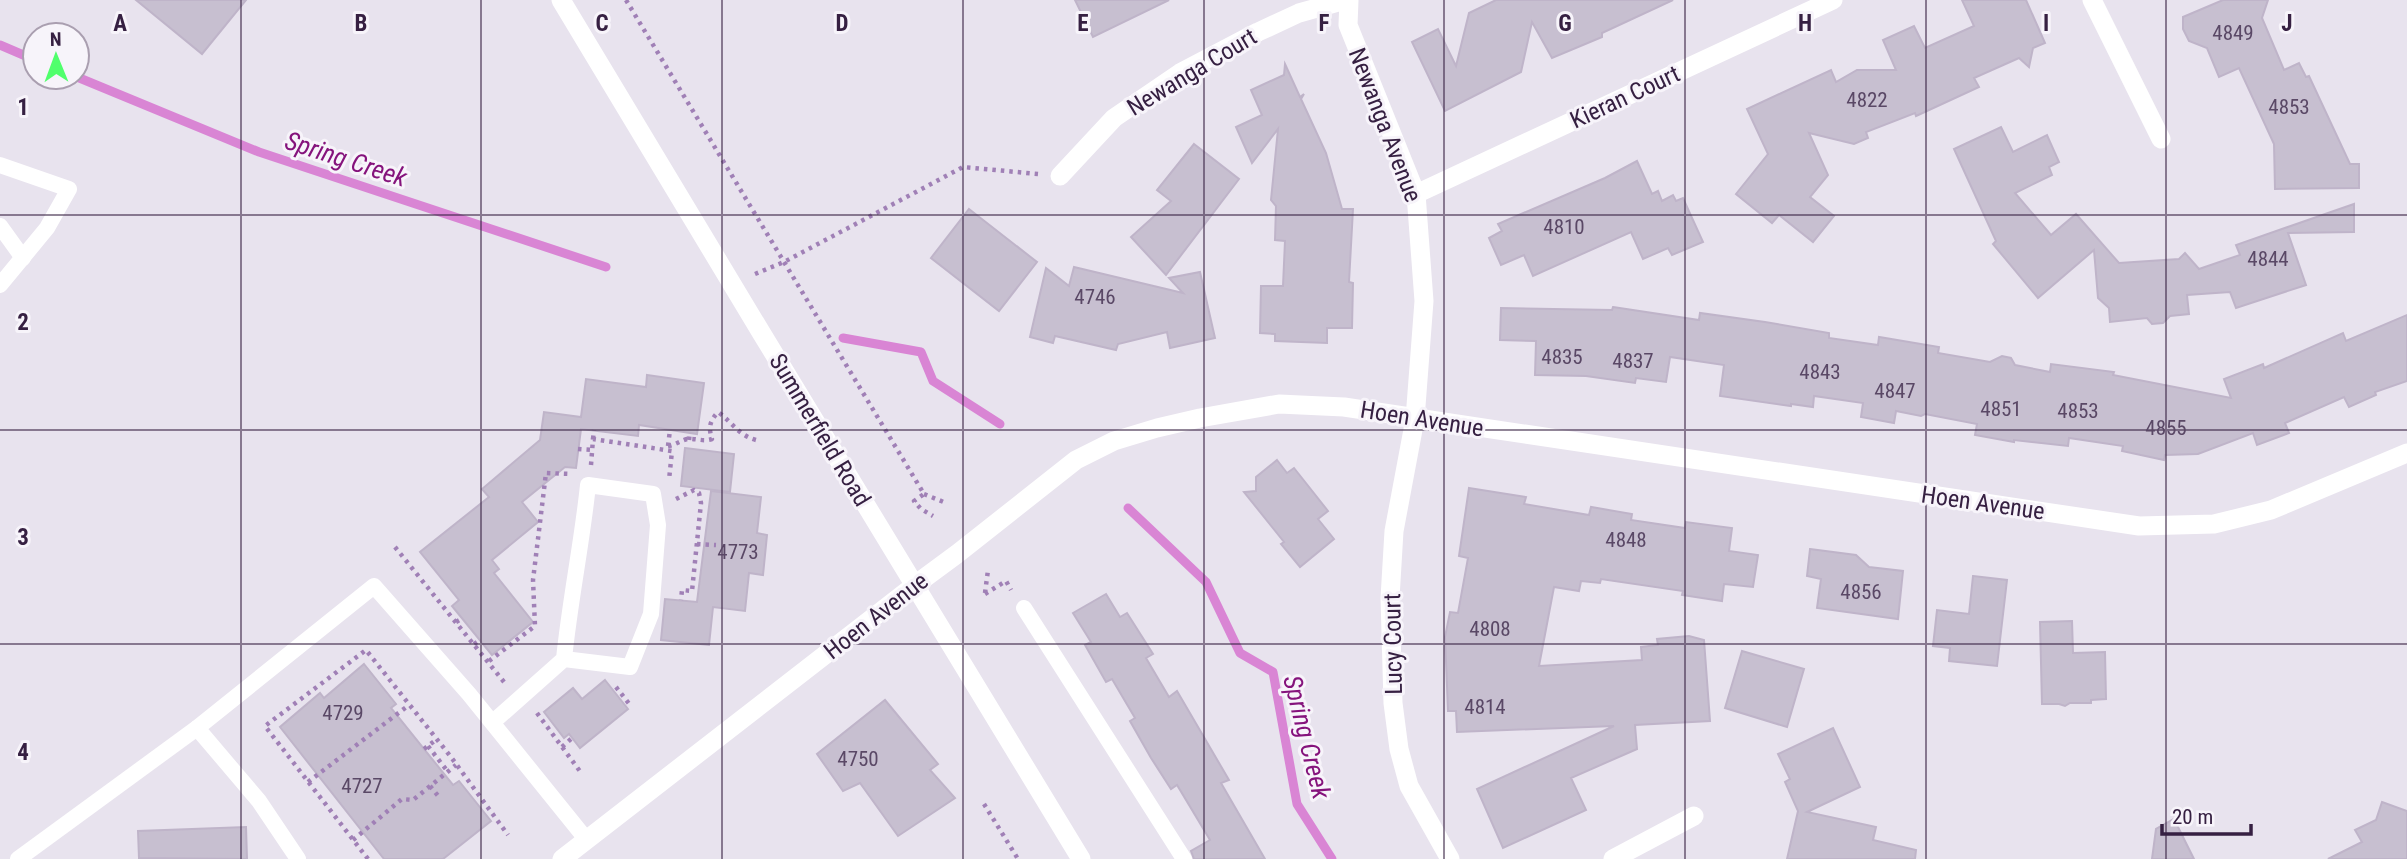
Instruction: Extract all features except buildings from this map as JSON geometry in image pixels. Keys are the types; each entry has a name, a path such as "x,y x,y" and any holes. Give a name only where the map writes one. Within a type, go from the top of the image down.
{"street":[{"name":"Summerfield Road","path":"561,0 1081,859"},
{"name":"Newanga Court","path":"1060,176 1114,118 1180,74 1299,13 1347,0"},
{"name":"Newanga Avenue","path":"1347,0 1348,25 1416,194 1424,301 1415,419"},
{"name":"Kieran Court","path":"1416,194 1833,0"},
{"path":"2092,0 2161,139"},
{"name":"Hoen Avenue","path":"562,859 1076,460 1114,441 1200,418 1279,404 1344,407 2139,526 2214,524 2272,510 2407,453"},
{"name":"Lucy Court","path":"1415,419 1394,531 1391,598 1394,704 1399,748 1409,786 1450,859"},
{"path":"1613,859 1694,816"}],"lane":[{"path":"0,165 69,189 47,228 0,285"},
{"path":"0,226 23,258"},
{"path":"493,722 564,659 569,608 582,541 587,485 653,494 658,525 651,614 630,667 564,659"},
{"path":"18,859 197,728 374,586 493,722 586,839"},
{"path":"1024,608 1184,859"},
{"path":"197,728 259,801 298,859"}],"path":[{"path":"626,0 924,495 946,503"},
{"path":"732,285 784,262 963,167 1060,176"},
{"path":"670,430 668,448 689,440 704,442 712,439 710,421 718,412 738,433 756,440"},
{"path":"593,439 594,430"},
{"path":"689,440 690,432"},
{"path":"578,449 592,450"},
{"path":"924,495 914,500 921,509 933,516"},
{"path":"697,544 716,545"},
{"path":"396,547 505,682"},
{"path":"985,594 988,570"},
{"path":"456,622 463,618"},
{"path":"474,644 480,640"},
{"path":"369,859 265,726 366,650 437,739 508,835"},
{"path":"615,685 630,705"},
{"path":"543,704 534,710 582,774"},
{"path":"308,782 409,705"},
{"path":"562,747 572,738"},
{"path":"437,739 426,748 448,772"},
{"path":"354,839 402,799 413,800 456,765"},
{"path":"430,786 439,797"},
{"path":"984,804 1017,859"}],"waterway":[{"name":"Spring Creek","path":"0,45 21,54"},
{"name":"Spring Creek","path":"91,83 259,152 606,267"},
{"name":"Spring Creek","path":"843,338 921,352 933,381 1000,424"},
{"name":"Spring Creek","path":"1128,508 1206,582 1240,653 1273,672 1297,804 1332,859"}]}
